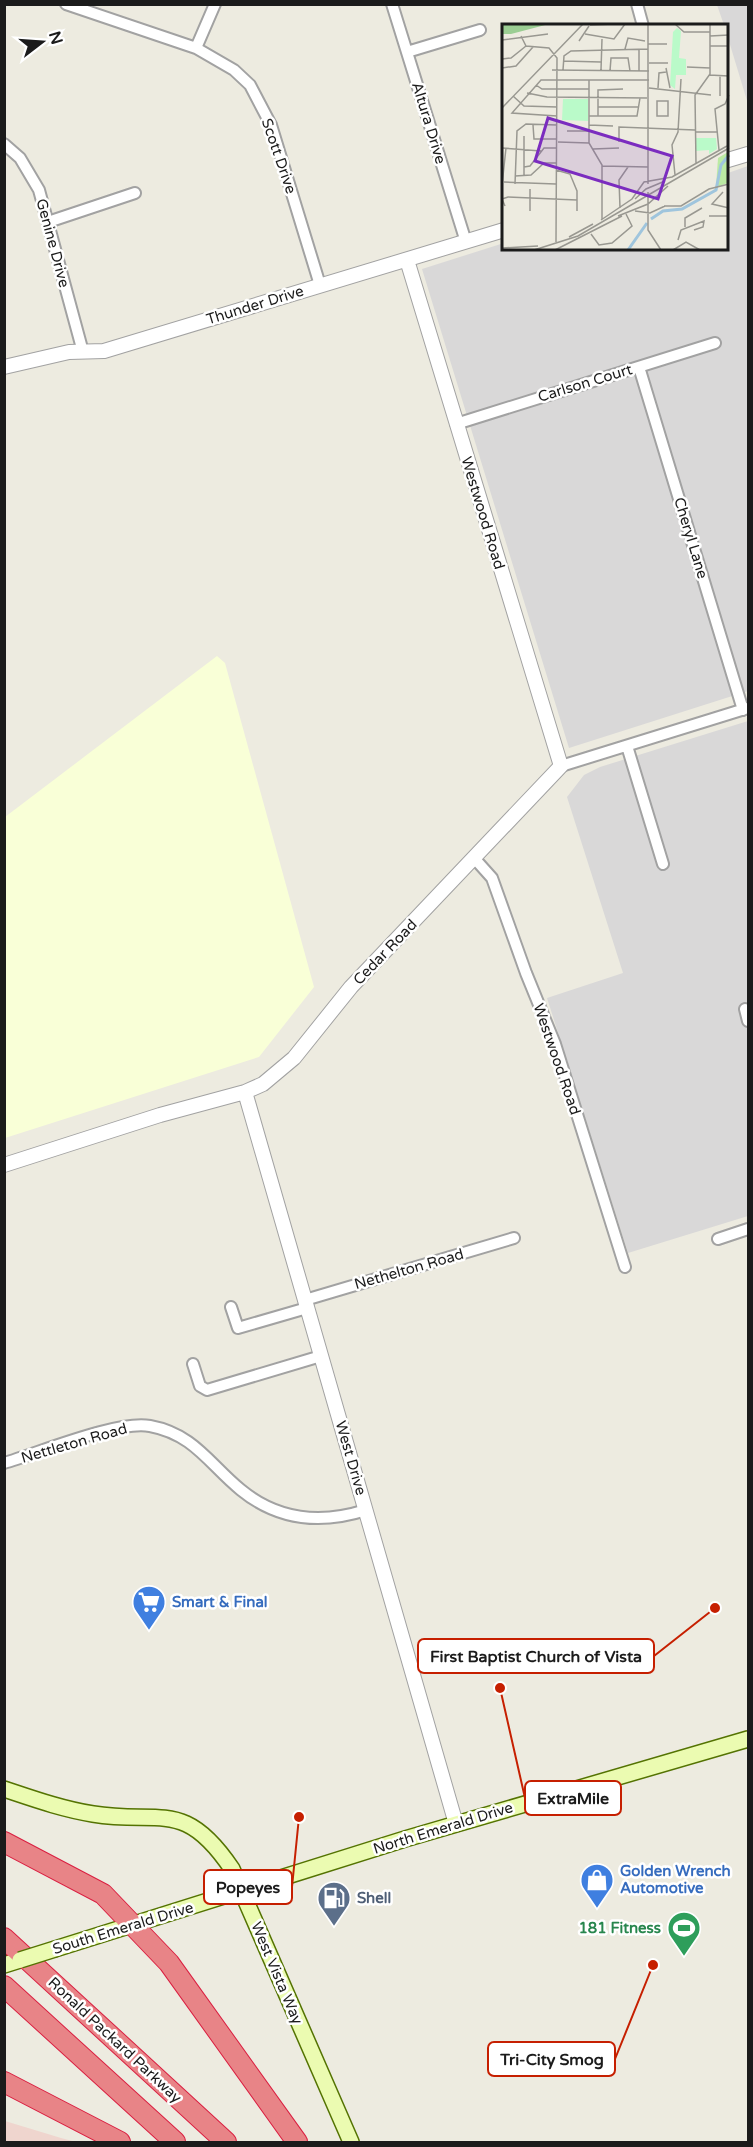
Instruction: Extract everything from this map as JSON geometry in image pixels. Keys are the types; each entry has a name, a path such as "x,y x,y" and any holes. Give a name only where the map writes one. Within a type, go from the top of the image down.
{"highway":[{"path":"4,1842 103,1894 169,1963 297,2142"},
{"name":"Ronald Packard Parkway","path":"4,1938 226,2142"},
{"path":"4,1986 175,2142"},
{"path":"4,2082 120,2142"}],"main road":[{"name":"North Emerald Drive","path":"242,1891 456,1824 748,1739"},
{"name":"West Vista Way","path":"4,1789 49,1805 95,1814 168,1817 188,1824 220,1852 232,1869 242,1891 351,2142"},
{"name":"South Emerald Drive","path":"4,1965 242,1891"}],"street":[{"name":"Scott Drive","path":"66,4 196,48 234,70 250,85 271,125 320,285"},
{"path":"196,48 215,4"},
{"name":"Altura Drive","path":"392,4 466,242"},
{"path":"637,4 642,24"},
{"path":"407,52 480,30"},
{"name":"Genine Drive","path":"4,144 20,158 39,190 83,352"},
{"path":"729,160 748,154"},
{"path":"48,222 135,193"},
{"name":"Thunder Drive","path":"4,367 58,354 104,351 502,231"},
{"name":"Westwood Road","path":"407,260 561,766"},
{"name":"Carlson Court","path":"456,424 714,344"},
{"name":"Cheryl Lane","path":"639,366 746,709"},
{"path":"561,766 746,709"},
{"path":"627,746 663,864"},
{"name":"Cedar Road","path":"4,1166 160,1116 245,1092 263,1084 294,1058 351,987 561,766"},
{"name":"Westwood Road","path":"475,859 492,878 525,973 555,1044 625,1267"},
{"path":"745,1009 748,1021"},
{"name":"West Drive","path":"245,1092 456,1824"},
{"path":"718,1239 748,1228"},
{"name":"Nethelton Road","path":"231,1307 238,1328 514,1238"},
{"path":"193,1364 200,1386 207,1390 321,1356"},
{"name":"Nettleton Road","path":"4,1463 120,1428 149,1426 176,1434 196,1446 242,1490 262,1505 310,1520 324,1520 366,1510"}],"shaded area":[{"path":"717,5 748,5 748,104 729,41 729,24 724,24"},
{"path":"748,166 748,691 569,748 422,269 502,244 502,250 729,250 729,173"},
{"path":"217,656 225,663 314,987 259,1057 5,1138 5,817"},
{"path":"748,721 748,1216 628,1253 547,998 623,973 567,797 584,775 600,767"},
{"path":"5,2121 61,2138 76,2142 5,2142"}],"place":[{"name":"First Baptist Church of Vista","path":"715,1608"},
{"name":"Smart & Final","path":"149,1631"},
{"name":"ExtraMile","path":"500,1688"},
{"name":"Popeyes","path":"299,1817"},
{"name":"Golden Wrench Automotive","path":"597,1909"},
{"name":"Shell","path":"334,1927"},
{"name":"181 Fitness","path":"684,1957"},
{"name":"Tri-City Smog","path":"653,1965"}]}
